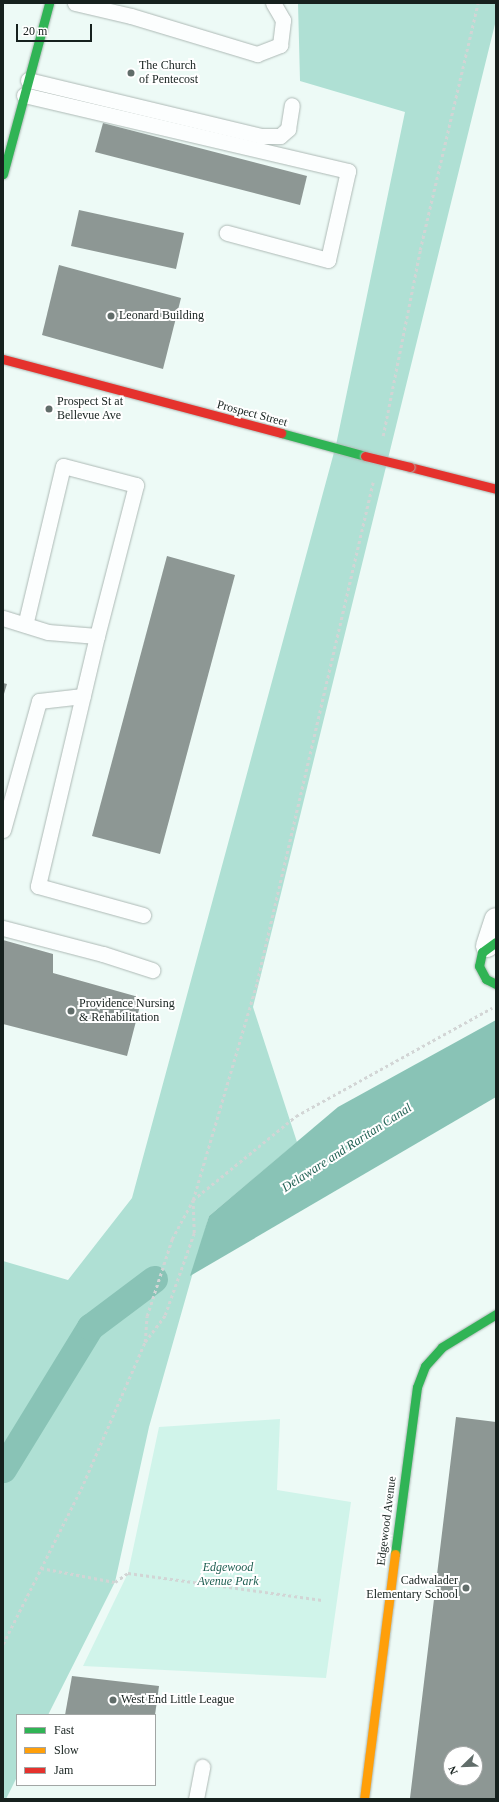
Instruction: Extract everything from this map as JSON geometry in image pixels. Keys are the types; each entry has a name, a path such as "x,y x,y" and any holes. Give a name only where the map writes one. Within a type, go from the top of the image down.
{"street":[{"path":"3,174 49,3"},
{"name":"Prospect Street","path":"3,359 365,456 496,489"},
{"path":"496,919 491,944 479,959 479,966 486,979 496,984"},
{"name":"Edgewood Avenue","path":"364,1799 416,1395 425,1366 442,1347 496,1314"}],"lane":[{"path":"75,3 131,16 257,54 280,45 283,20 273,3"},
{"path":"28,80 262,136 280,136 288,129 292,105"},
{"path":"24,95 348,171 328,260 227,233"},
{"path":"25,625 63,466 136,485 97,636 38,886 143,915"},
{"path":"3,618 48,632 97,636"},
{"path":"3,830 39,701 83,696"},
{"path":"3,928 103,954 152,970"},
{"path":"196,1799 202,1767"}],"path":[{"path":"383,438 420,250 478,3"},
{"path":"145,1342 147,1316 172,1239 192,1200 257,982 375,475"},
{"path":"192,1200 296,1116 496,1006"},
{"path":"3,1644 81,1489 145,1342 165,1315 194,1233 192,1200"},
{"path":"41,1568 114,1582 128,1573 322,1600"}],"green space":[{"name":"Edgewood Avenue Park","path":"280,1419 277,1490 351,1502 326,1678 83,1666 128,1573 159,1427"}],"shaded area":[{"path":"298,3 496,3 496,20 253,1007 297,1142 209,1216 149,1427 115,1582 49,1714 16,1714 16,1779 6,1799 3,1799 3,1261 68,1280 132,1198 336,445 405,112 300,81"}],"water":[{"path":"496,1020 496,1097 190,1276 209,1216 338,1107"}],"building":[{"path":"103,123 307,176 300,205 95,152"},
{"path":"79,210 184,233 176,269 71,246"},
{"name":"Leonard Building","path":"59,265 181,298 163,369 42,335"},
{"path":"167,556 235,575 160,854 92,836"},
{"path":"3,683 7,684 3,697"},
{"name":"Providence Nursing & Rehabilitation","path":"3,940 53,954 53,973 142,998 127,1056 3,1024"},
{"name":"Cadwalader Elementary School","path":"456,1417 496,1422 496,1799 410,1798"},
{"name":"West End Little League","path":"72,1676 159,1686 155,1714 65,1714"}],"waterway":[{"name":"Delaware and Raritan Canal","path":"3,1469 90,1327 154,1279"}],"traffic: fast":[{"path":"3,174 49,3"},
{"path":"281,433 365,456"},
{"path":"496,942 482,952 479,966 486,979 496,984"},
{"path":"395,1554 417,1387 425,1366 442,1347 496,1314"}],"traffic: slow":[{"path":"364,1799 395,1554"}],"traffic: jam":[{"path":"3,359 281,433"},
{"path":"365,456 410,467"},
{"path":"410,467 496,489"}],"place":[{"name":"The Church of Pentecost","path":"131,73"},
{"name":"Leonard Building","path":"111,316"},
{"name":"Prospect St at Bellevue Ave","path":"49,409"},
{"name":"Providence Nursing & Rehabilitation","path":"71,1011"},
{"name":"Cadwalader Elementary School","path":"466,1588"},
{"name":"West End Little League","path":"113,1700"}]}
